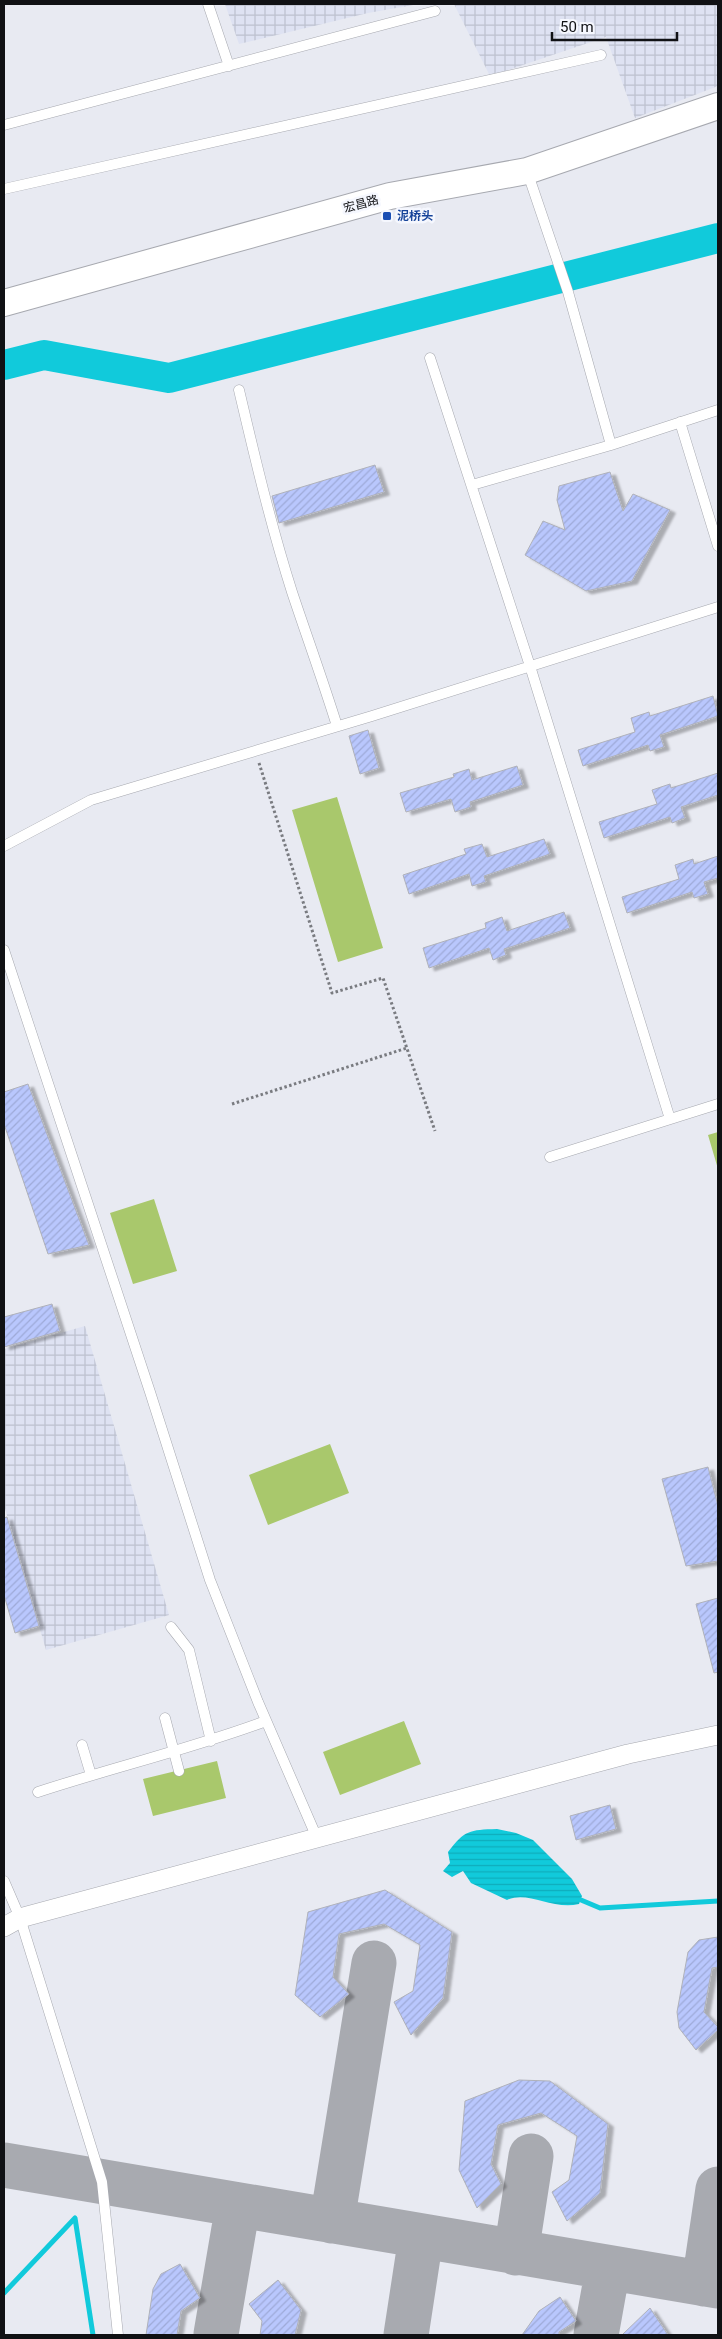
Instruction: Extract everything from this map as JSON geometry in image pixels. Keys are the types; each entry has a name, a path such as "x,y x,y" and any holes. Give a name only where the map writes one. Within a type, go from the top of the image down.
{"street":[{"name":"宏昌路","path":"4,303 390,196 527,171 718,106"},
{"path":"12,1923 628,1754 718,1735"}],"lane":[{"path":"208,4 229,66"},
{"path":"4,125 435,11"},
{"path":"4,189 601,54"},
{"path":"527,171 565,286 611,445"},
{"path":"430,358 530,666 670,1120"},
{"path":"239,390 263,491 284,565 319,666 337,726"},
{"path":"472,485 611,445 718,410"},
{"path":"680,422 718,546"},
{"path":"4,846 91,800 337,726 718,607"},
{"path":"4,950 144,1373 210,1580 266,1720 317,1838"},
{"path":"550,1157 718,1104"},
{"path":"172,1627 189,1650 211,1741"},
{"path":"165,1718 179,1770"},
{"path":"38,1792 90,1775 211,1741 266,1720"},
{"path":"82,1745 90,1775"},
{"path":"4,1881 12,1923 102,2182 118,2335"}],"path":[{"path":"255,750 332,994 384,978 435,1131"},
{"path":"232,1104 407,1048"}],"shaded area":[{"path":"225,4 419,4 368,13 239,44"},
{"path":"454,4 718,4 718,86 635,118 606,37 490,76"},
{"path":"85,1326 169,1615 46,1650 4,1505 4,1349"}],"green space":[{"path":"337,797 383,948 338,962 292,810"},
{"path":"718,1132 718,1169 708,1135"},
{"path":"154,1199 177,1271 133,1284 110,1213"},
{"path":"330,1444 349,1493 268,1525 249,1475"},
{"path":"404,1721 421,1764 340,1795 323,1752"},
{"path":"217,1761 226,1798 153,1816 143,1779"}],"water":[{"path":"497,1829 516,1833 533,1840 572,1879 582,1896 579,1904 559,1904 523,1897 507,1900 471,1883 463,1871 452,1877 443,1871 450,1863 448,1852 464,1835 474,1831"}],"building":[{"path":"375,465 384,492 279,523 272,496"},
{"path":"610,472 623,511 633,494 670,510 632,581 586,591 525,555 543,521 565,530 557,500 559,486"},
{"path":"713,696 718,716 660,735 664,747 650,751 648,745 583,766 578,750 635,732 631,718 649,712 650,716"},
{"path":"368,730 379,768 360,774 349,736"},
{"path":"517,766 523,785 470,802 471,807 455,812 451,799 406,812 400,793 454,777 453,774 469,769 472,780"},
{"path":"718,773 718,795 681,807 685,818 672,823 670,817 604,838 599,822 657,804 652,790 670,784 671,788"},
{"path":"544,839 550,854 484,876 486,882 472,886 469,874 409,894 403,875 466,854 464,849 482,844 487,857"},
{"path":"718,856 718,878 704,882 708,894 694,898 692,892 627,913 622,897 679,879 675,865 693,859 694,864"},
{"path":"564,912 570,928 504,949 506,955 493,960 489,948 429,968 423,948 486,928 485,923 502,917 507,931"},
{"path":"28,1084 89,1245 48,1254 4,1124 4,1092"},
{"path":"52,1304 60,1331 4,1347 4,1317"},
{"path":"708,1467 718,1506 718,1561 686,1566 662,1479"},
{"path":"7,1517 39,1626 15,1633 4,1595 4,1518"},
{"path":"718,1598 718,1672 714,1673 696,1604"},
{"path":"610,1805 616,1829 576,1840 570,1816"},
{"path":"385,1890 452,1932 443,1998 411,2035 394,2002 413,1991 420,1945 384,1924 339,1934 333,1977 349,1994 320,2017 295,1995 308,1912"},
{"path":"718,1937 718,1967 712,1968 704,2012 718,2027 718,2030 696,2050 679,2028 677,2012 688,1952 699,1940"},
{"path":"519,2080 550,2081 608,2124 600,2193 567,2221 552,2192 569,2180 577,2136 541,2113 498,2125 491,2164 501,2184 477,2208 459,2170 465,2101"},
{"path":"180,2264 200,2298 181,2311 177,2335 146,2335 153,2289 161,2274"},
{"path":"278,2280 301,2310 295,2335 260,2335 262,2321 249,2304"},
{"path":"560,2297 576,2321 559,2332 559,2335 522,2335 539,2311"},
{"path":"650,2308 668,2335 622,2335"}],"waterway":[{"path":"4,365 44,355 169,378 718,238"},
{"path":"581,1900 600,1908 718,1901"},
{"path":"4,2293 75,2218 93,2335"}],"taxiway":[{"path":"332,2221 374,1963"},
{"path":"516,2253 531,2156"},
{"path":"4,2165 718,2286"},
{"path":"704,2284 718,2189"},
{"path":"216,2334 238,2205"},
{"path":"406,2335 421,2237"},
{"path":"596,2335 608,2268"}],"place":[{"name":"泥桥头","path":"387,216"}]}
